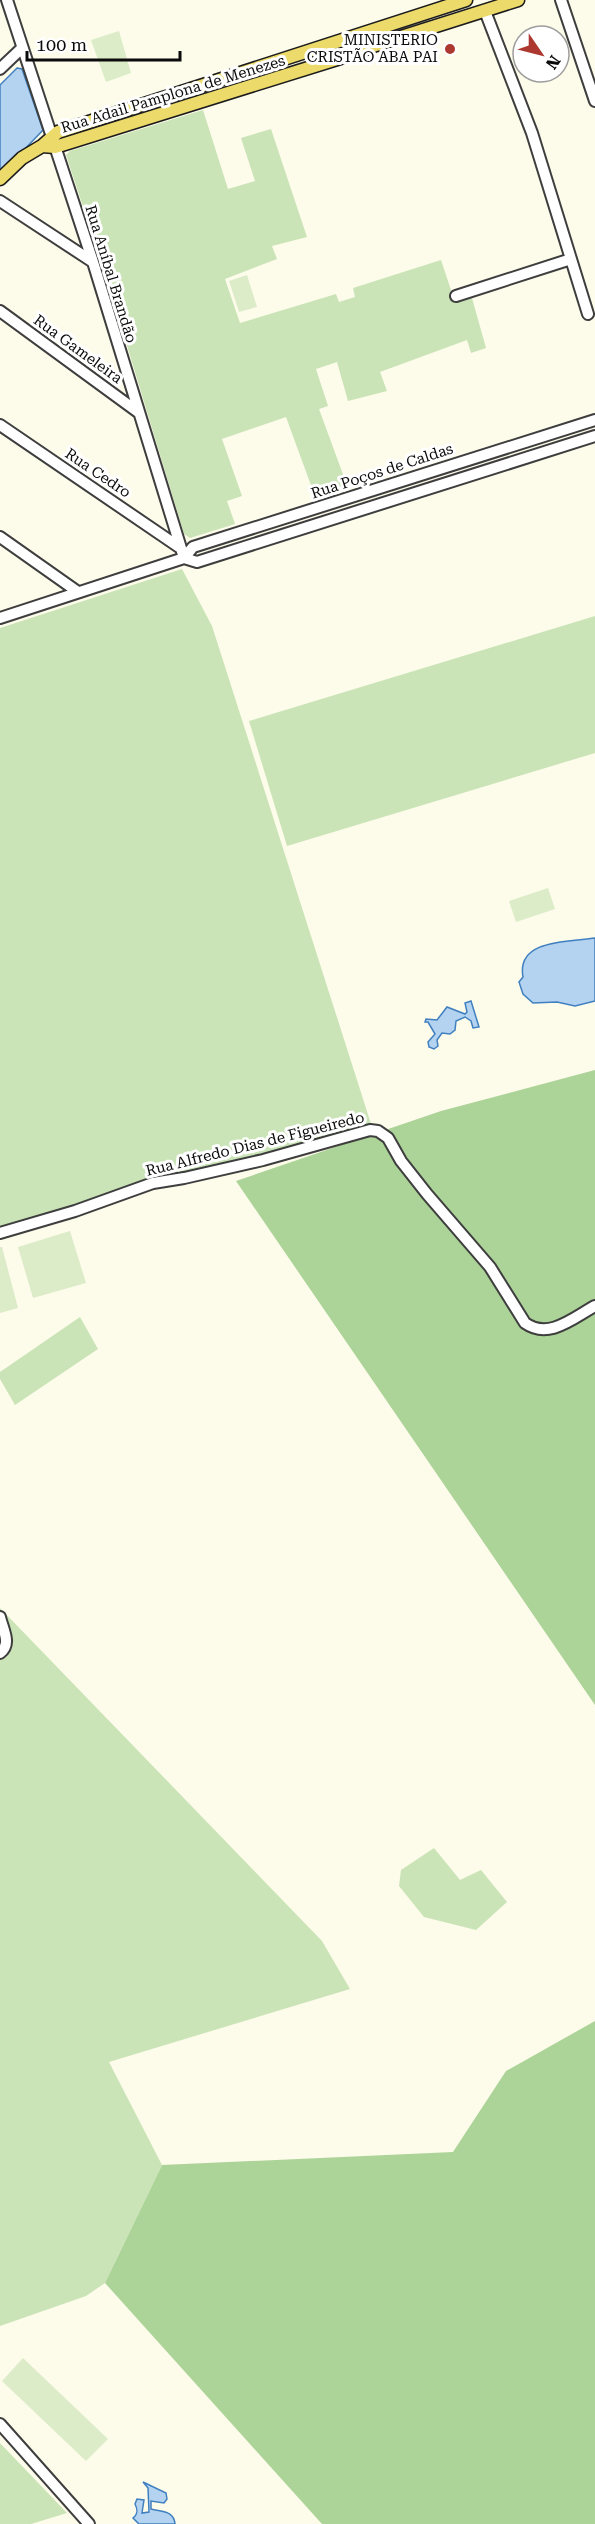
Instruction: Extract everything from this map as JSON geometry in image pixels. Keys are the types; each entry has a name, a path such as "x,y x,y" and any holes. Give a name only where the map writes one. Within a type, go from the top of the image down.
{"main road":[{"path":"455,20 459,15 471,9 469,0"},
{"name":"Rua Adail Pamplona de Menezes","path":"49,143 58,132 469,0"},
{"name":"Rua Adail Pamplona de Menezes","path":"0,179 22,158 49,143 158,115 455,20 489,6 518,0"},
{"path":"294,57 299,71"},
{"path":"193,104 193,93 204,90 207,85"},
{"path":"158,115 173,105 172,96"}],"street":[{"name":"Rua Aníbal Brandão","path":"7,0 49,143 93,262 184,558"},
{"path":"561,0 595,101"},
{"path":"489,6 532,133 588,314"},
{"path":"0,69 22,48"},
{"path":"0,201 93,262"},
{"path":"456,296 571,259"},
{"name":"Rua Gameleira","path":"0,311 138,412"},
{"name":"Rua Poços de Caldas","path":"0,618 184,558 193,547 595,420"},
{"name":"Rua Cedro","path":"0,425 179,547"},
{"name":"Rua Poços de Caldas","path":"184,558 197,562 595,436"},
{"path":"0,537 78,592"},
{"name":"Rua Alfredo Dias de Figueiredo","path":"0,1233 75,1211 153,1183 263,1160 370,1130 378,1131 388,1138 401,1161 490,1267 525,1323 532,1328 549,1331 595,1306"},
{"path":"0,1617 7,1643 0,1653"},
{"path":"0,2424 89,2524"}],"green space":[{"path":"119,31 131,73 106,82 91,40"},
{"path":"203,110 228,189 255,181 241,138 271,129 307,237 272,246 277,259 225,279 240,323 336,294 339,302 355,297 353,288 441,260 455,302 472,298 486,348 471,353 467,340 380,372 387,391 348,401 337,362 316,369 328,406 319,409 348,488 316,499 286,417 222,439 242,496 227,501 235,524 190,538 184,534 106,276 66,155 70,151"},
{"path":"247,275 257,307 239,312 229,281"},
{"path":"182,569 212,626 372,1127 250,1158 0,1228 0,628"},
{"path":"595,616 595,753 287,846 249,721"},
{"path":"548,888 555,909 516,922 509,901"},
{"path":"595,1070 595,1705 236,1181 441,1111"},
{"path":"70,1231 86,1283 33,1298 18,1247"},
{"path":"0,1247 2,1247 18,1308 0,1313"},
{"path":"80,1317 98,1349 15,1405 0,1379 0,1372"},
{"path":"0,1608 322,1941 350,1989 109,2062 162,2165 105,2283 86,2296 0,2326"},
{"path":"434,1848 460,1880 481,1870 507,1902 476,1930 424,1917 399,1886 401,1870"},
{"path":"595,2021 595,2524 322,2524 105,2283 162,2165 453,2152 506,2071"},
{"path":"23,2358 108,2439 86,2461 2,2381"},
{"path":"0,2443 67,2513 31,2524 0,2524"}],"water":[{"path":"17,68 22,69 43,130 0,175 0,85"},
{"path":"595,938 595,1001 575,1006 557,1002 533,1003 523,994 519,982 523,977 523,965 528,955 547,945"},
{"path":"471,1001 479,1027 473,1028 471,1021 465,1017 456,1021 455,1030 450,1034 442,1033 437,1040 438,1046 434,1049 429,1047 428,1042 435,1034 428,1022 425,1022 426,1019 437,1020 447,1007 465,1014 467,1012 465,1003"},
{"path":"143,2482 166,2493 167,2499 164,2503 151,2501 151,2509 170,2514 175,2524 139,2524 133,2518 137,2512 135,2504 137,2499 144,2500 142,2513 149,2512 148,2488"}],"place":[{"name":"MINISTERIO CRISTÃO ABA PAI","path":"450,49"}]}
